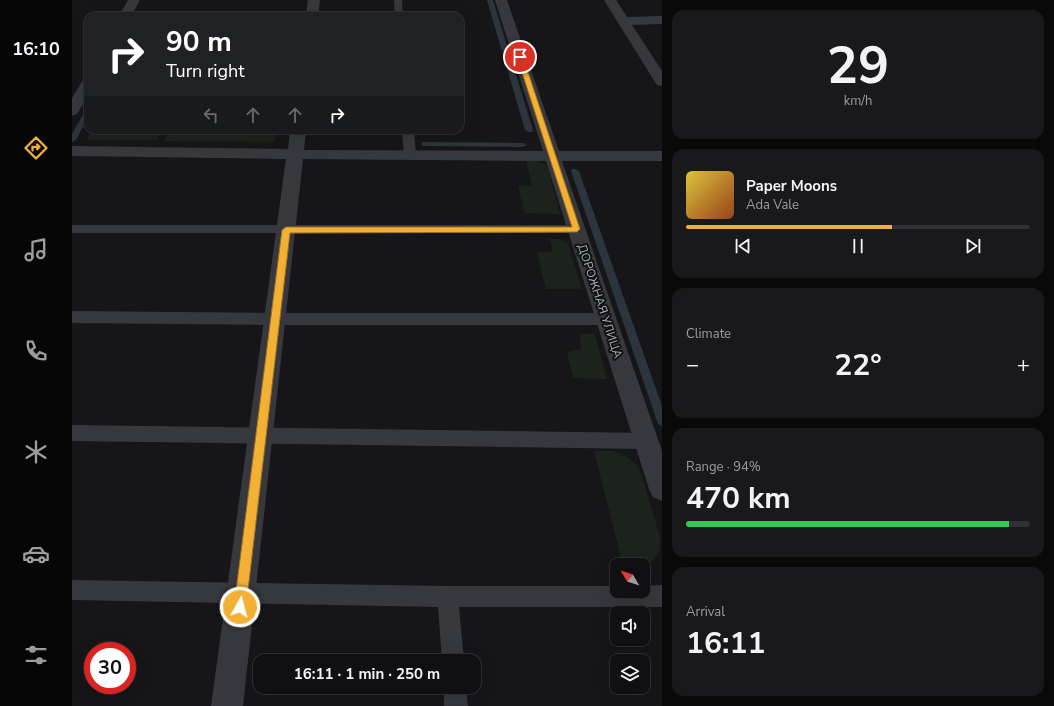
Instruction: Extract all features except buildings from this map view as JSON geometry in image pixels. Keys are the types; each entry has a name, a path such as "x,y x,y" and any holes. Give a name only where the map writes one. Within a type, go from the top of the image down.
{"street":[{"path":"127,12 134,0"},
{"path":"312,12 314,0"},
{"name":"ДОРОЖНАЯ УЛИЦА","path":"501,0 662,489"},
{"path":"610,0 662,82"},
{"path":"624,21 662,20"},
{"path":"72,111 84,92"},
{"path":"227,706 298,134"},
{"path":"72,151 410,156 662,156"}],"lane":[{"path":"398,0 399,12"},
{"path":"408,134 410,156"},
{"path":"72,229 577,229"},
{"path":"72,317 275,319 606,319"},
{"path":"72,434 261,435 646,441"},
{"path":"72,590 448,597 662,596"},
{"path":"448,597 452,654"},
{"path":"455,694 456,706"}],"shaded area":[{"path":"90,134 160,134 157,140 87,140"},
{"path":"167,134 275,134 274,142 164,141"},
{"path":"526,160 541,162 548,168 560,214 524,213 518,186 532,185"},
{"path":"550,239 560,239 568,244 582,289 546,289 537,252 553,252"},
{"path":"580,334 595,334 607,379 573,378 567,352 581,349"},
{"path":"594,451 613,451 627,457 639,467 660,537 659,551 654,560 650,562 650,558 621,558"}],"waterway":[{"path":"490,0 529,130"},
{"path":"72,140 84,118"},
{"path":"425,144 523,145"},
{"path":"575,171 662,421"}],"route":[{"path":"240,607 286,230 577,229 520,57"}]}
